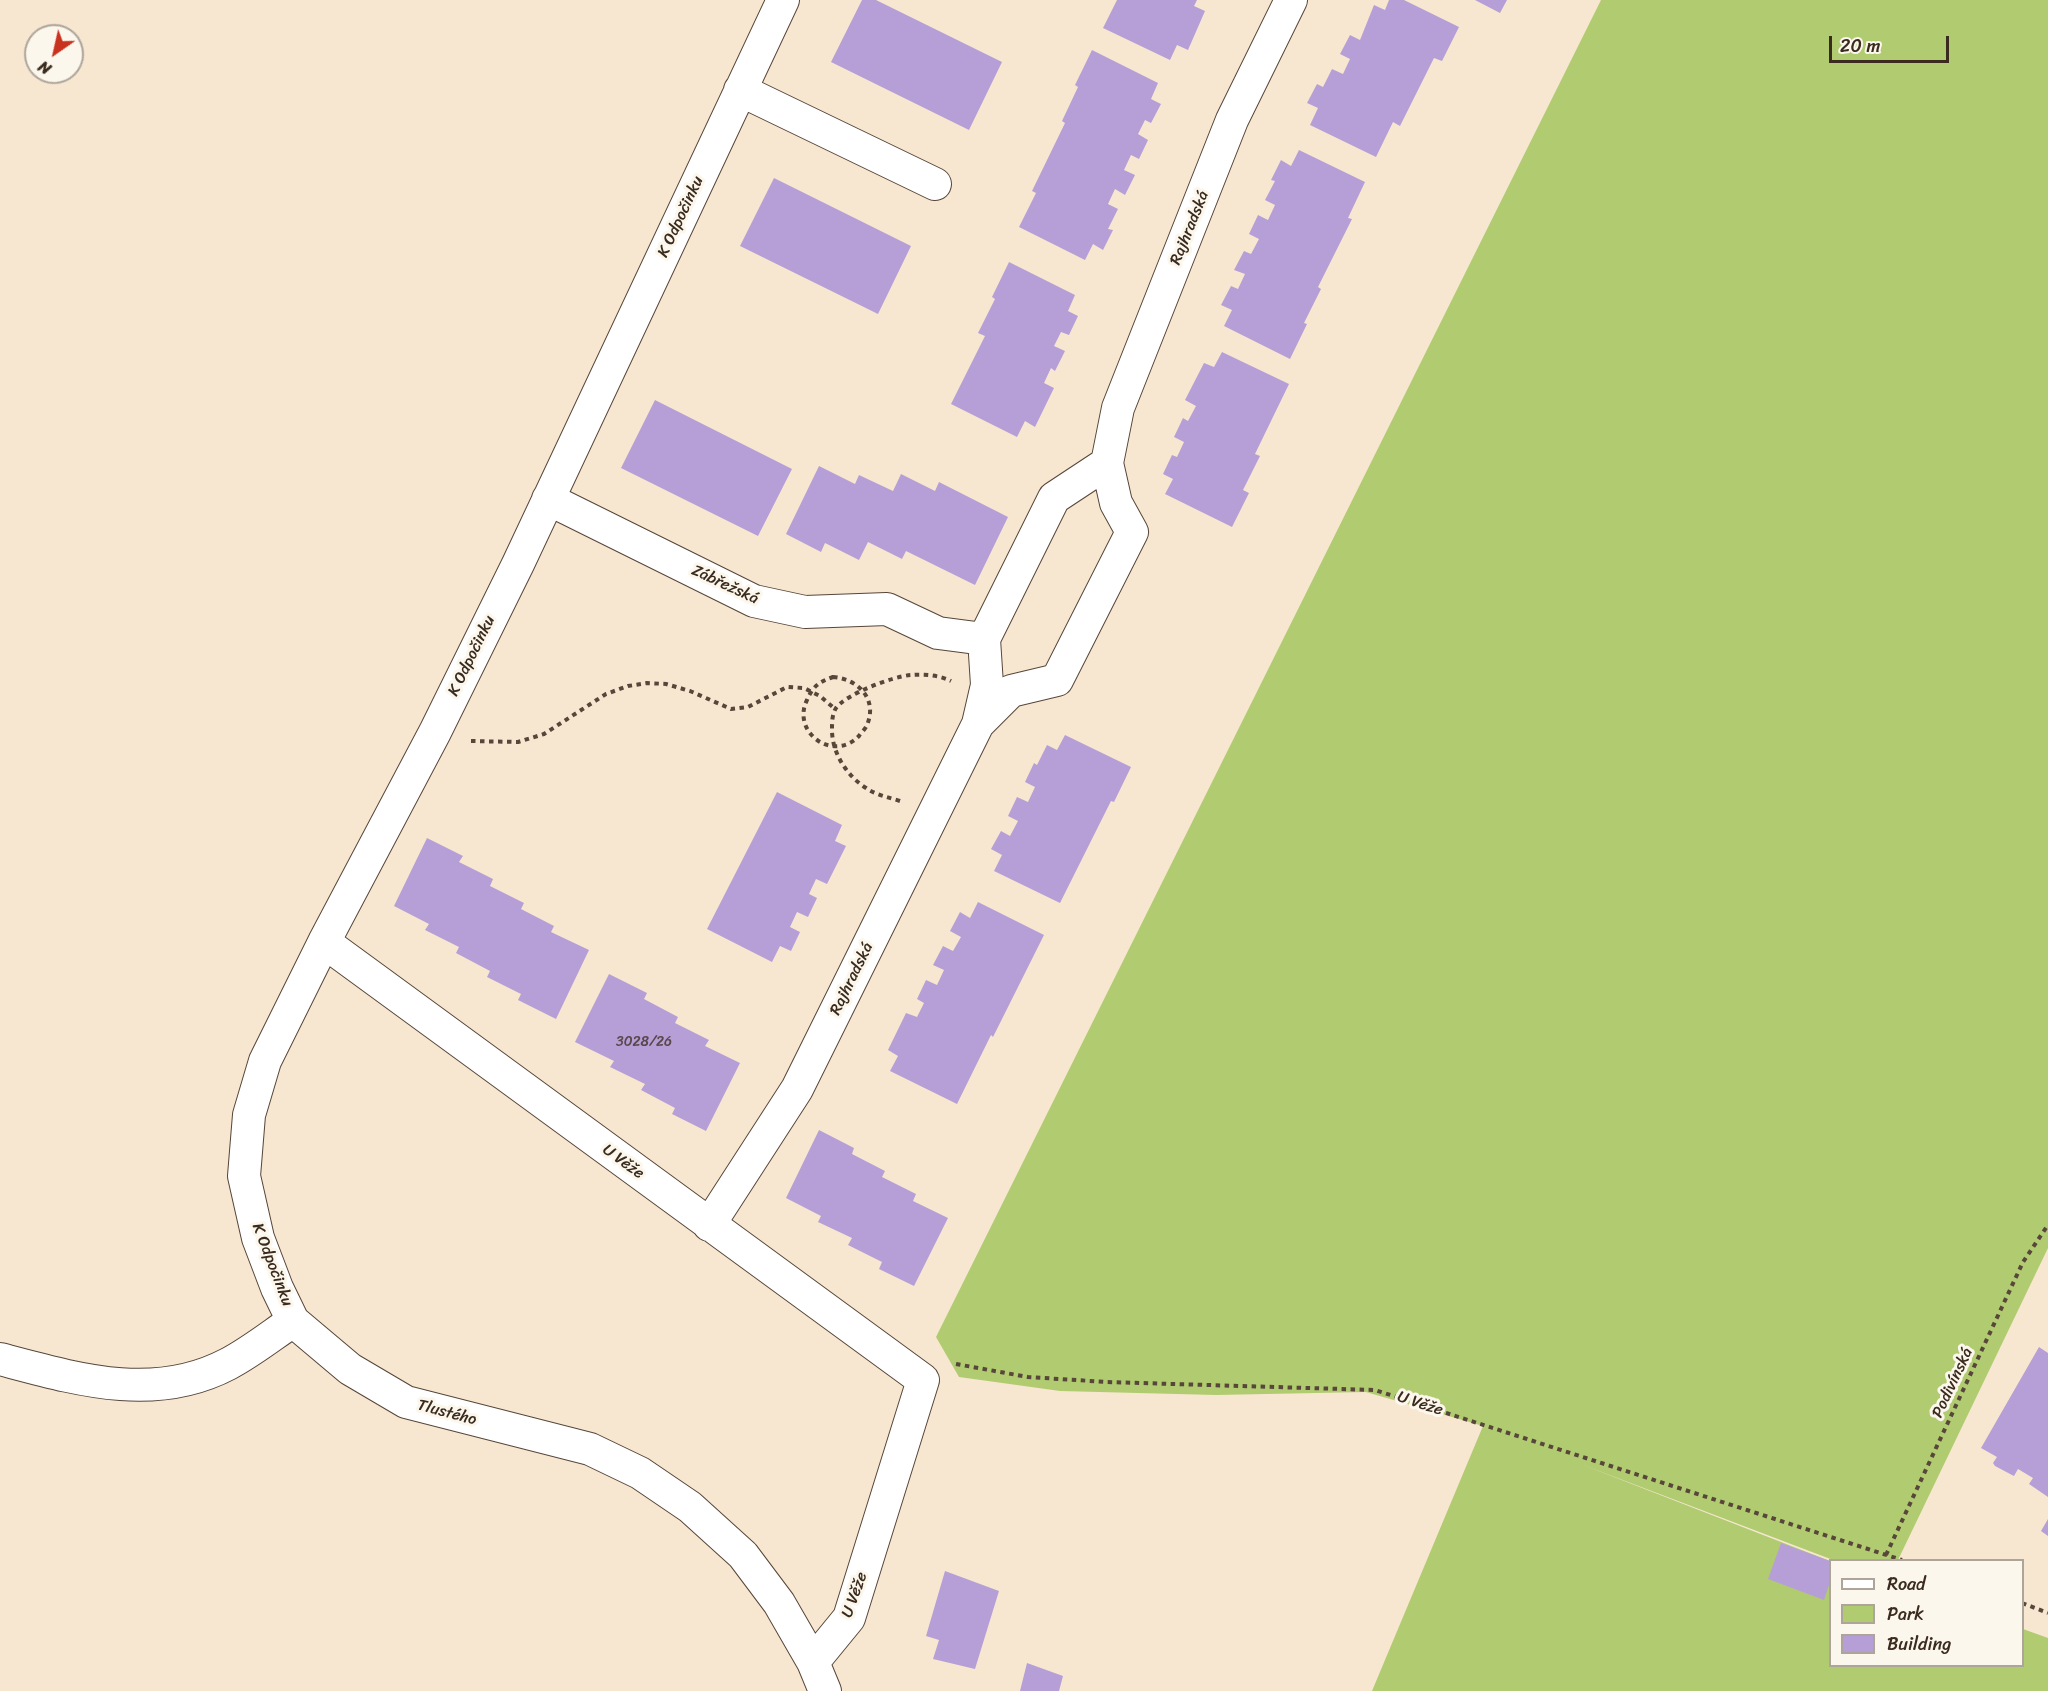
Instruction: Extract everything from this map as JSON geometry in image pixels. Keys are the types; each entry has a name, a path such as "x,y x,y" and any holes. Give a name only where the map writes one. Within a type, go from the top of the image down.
{"street":[{"name":"K Odpočinku","path":"293,1321 277,1288 258,1238 244,1176 249,1115 265,1061 324,942 435,732 549,499 783,0"},
{"name":"Rajhradská","path":"982,710 1011,691 1058,680 1132,532 1116,503 1107,463 1118,408 1233,120 1291,0"},
{"path":"740,90 935,184"},
{"path":"984,639 1054,498 1107,463"},
{"name":"Zábřežská","path":"549,499 754,602 805,612 887,609 938,633 984,639"},
{"name":"Rajhradská","path":"709,1225 797,1089 931,820 982,710 987,685 984,639"},
{"name":"U Věže","path":"324,942 923,1380 849,1618 813,1662"},
{"path":"0,1359 95,1382 147,1386 193,1378 228,1364 293,1321"},
{"name":"Tlustého","path":"293,1321 350,1370 406,1402 590,1449 640,1473 690,1507 743,1555 779,1603 813,1662 825,1691"}],"path":[{"path":"931,820 910,806 866,789 849,775 839,757 832,736 832,719 835,709 842,702 864,690 910,675 941,676 982,710"},
{"path":"833,677 844,678 864,690 869,711 867,725 848,744 829,747 809,732 803,722 802,708 813,686 833,677"},
{"path":"435,732 474,741 518,742 544,734 606,694 628,686 647,683 666,684 690,691 731,708 748,706 787,687 804,688 820,696 835,709"},
{"name":"Podivínská","path":"1886,1555 2023,1262 2048,1225"},
{"name":"U Věže","path":"923,1380 937,1367 961,1364 1028,1377 1375,1390 1899,1559"},
{"path":"2024,1605 2048,1612"}],"green space":[{"path":"1601,0 2048,0 2048,1248 1898,1559 1830,1559 1578,1463 1829,1561 1829,1667 2024,1667 2024,1629 2048,1638 2048,1691 1372,1691 1483,1426 1366,1392 1216,1395 1060,1391 959,1377 936,1337"}],"building":[{"path":"862,0 876,0 1002,62 969,130 831,62"},
{"path":"1117,0 1197,0 1194,6 1205,11 1188,50 1177,45 1170,60 1103,28"},
{"path":"1389,0 1404,0 1459,27 1442,61 1434,58 1400,126 1393,122 1376,157 1310,125 1318,108 1307,103 1317,84 1323,87 1332,69 1343,74 1350,59 1340,54 1350,35 1360,40 1374,5 1385,10"},
{"path":"1475,0 1507,0 1500,13"},
{"path":"1092,50 1158,83 1151,99 1161,104 1151,123 1145,120 1138,134 1148,140 1139,159 1131,155 1124,170 1135,175 1125,195 1115,189 1108,204 1118,209 1108,229 1113,230 1103,250 1093,244 1085,260 1019,227 1036,193 1032,191 1065,123 1062,121 1078,87 1075,85"},
{"path":"1299,150 1365,182 1348,218 1352,219 1318,287 1321,289 1290,359 1224,326 1232,310 1221,305 1231,286 1238,289 1245,274 1234,270 1244,251 1251,254 1259,239 1249,234 1258,215 1268,220 1275,205 1265,200 1275,181 1271,180 1281,160 1291,166"},
{"path":"774,178 911,246 878,314 740,246"},
{"path":"1009,262 1075,295 1068,311 1078,316 1069,335 1061,332 1054,346 1065,351 1055,371 1051,368 1044,383 1054,388 1035,427 1025,421 1017,437 951,404 985,336 978,333 995,299 992,297"},
{"path":"1222,352 1289,384 1255,454 1260,456 1243,490 1249,493 1232,527 1165,494 1173,479 1163,474 1172,455 1177,457 1184,442 1174,437 1183,418 1188,421 1196,406 1185,400 1204,363 1214,367"},
{"path":"655,400 792,469 758,536 621,468"},
{"path":"819,466 855,484 859,475 893,491 901,474 935,491 939,482 1008,517 975,585 906,551 902,559 868,542 859,560 825,543 821,552 786,534"},
{"path":"1065,735 1131,767 1114,802 1111,801 1060,903 994,871 1002,855 991,849 1001,831 1010,836 1018,821 1008,816 1017,797 1028,802 1035,787 1025,782 1034,763 1037,765 1047,745 1057,750"},
{"path":"777,792 842,825 835,841 846,846 827,884 816,879 809,894 817,898 808,917 797,912 790,927 800,932 791,951 780,946 772,962 707,929"},
{"path":"427,838 463,856 459,862 493,879 490,886 524,903 521,909 554,926 551,932 589,950 556,1019 518,1000 521,994 487,977 490,971 456,953 459,947 425,930 429,924 394,906"},
{"path":"978,902 1044,935 957,1104 890,1071 898,1056 888,1050 906,1013 917,1017 924,1003 917,999 926,980 937,985 944,970 933,965 943,946 953,951 961,937 950,931 960,912 970,918"},
{"path":"609,974 647,993 644,999 678,1017 675,1023 709,1040 705,1046 740,1063 706,1131 672,1114 675,1108 641,1090 645,1084 610,1067 614,1061 575,1042"},
{"path":"819,1130 854,1148 852,1154 885,1171 882,1177 916,1194 913,1201 948,1218 914,1286 879,1269 882,1262 848,1245 852,1238 818,1222 821,1216 786,1198"},
{"path":"2039,1347 2048,1353 2048,1497 2029,1484 2033,1478 2018,1469 2014,1476 1995,1466 1993,1463 1997,1457 1981,1448"},
{"path":"2048,1519 2048,1536 2041,1531"},
{"path":"1781,1543 1829,1561 1829,1585 1824,1600 1768,1579"},
{"path":"945,1571 999,1591 975,1669 933,1659 939,1640 926,1636"},
{"path":"1027,1663 1063,1676 1059,1691 1020,1691"}]}
